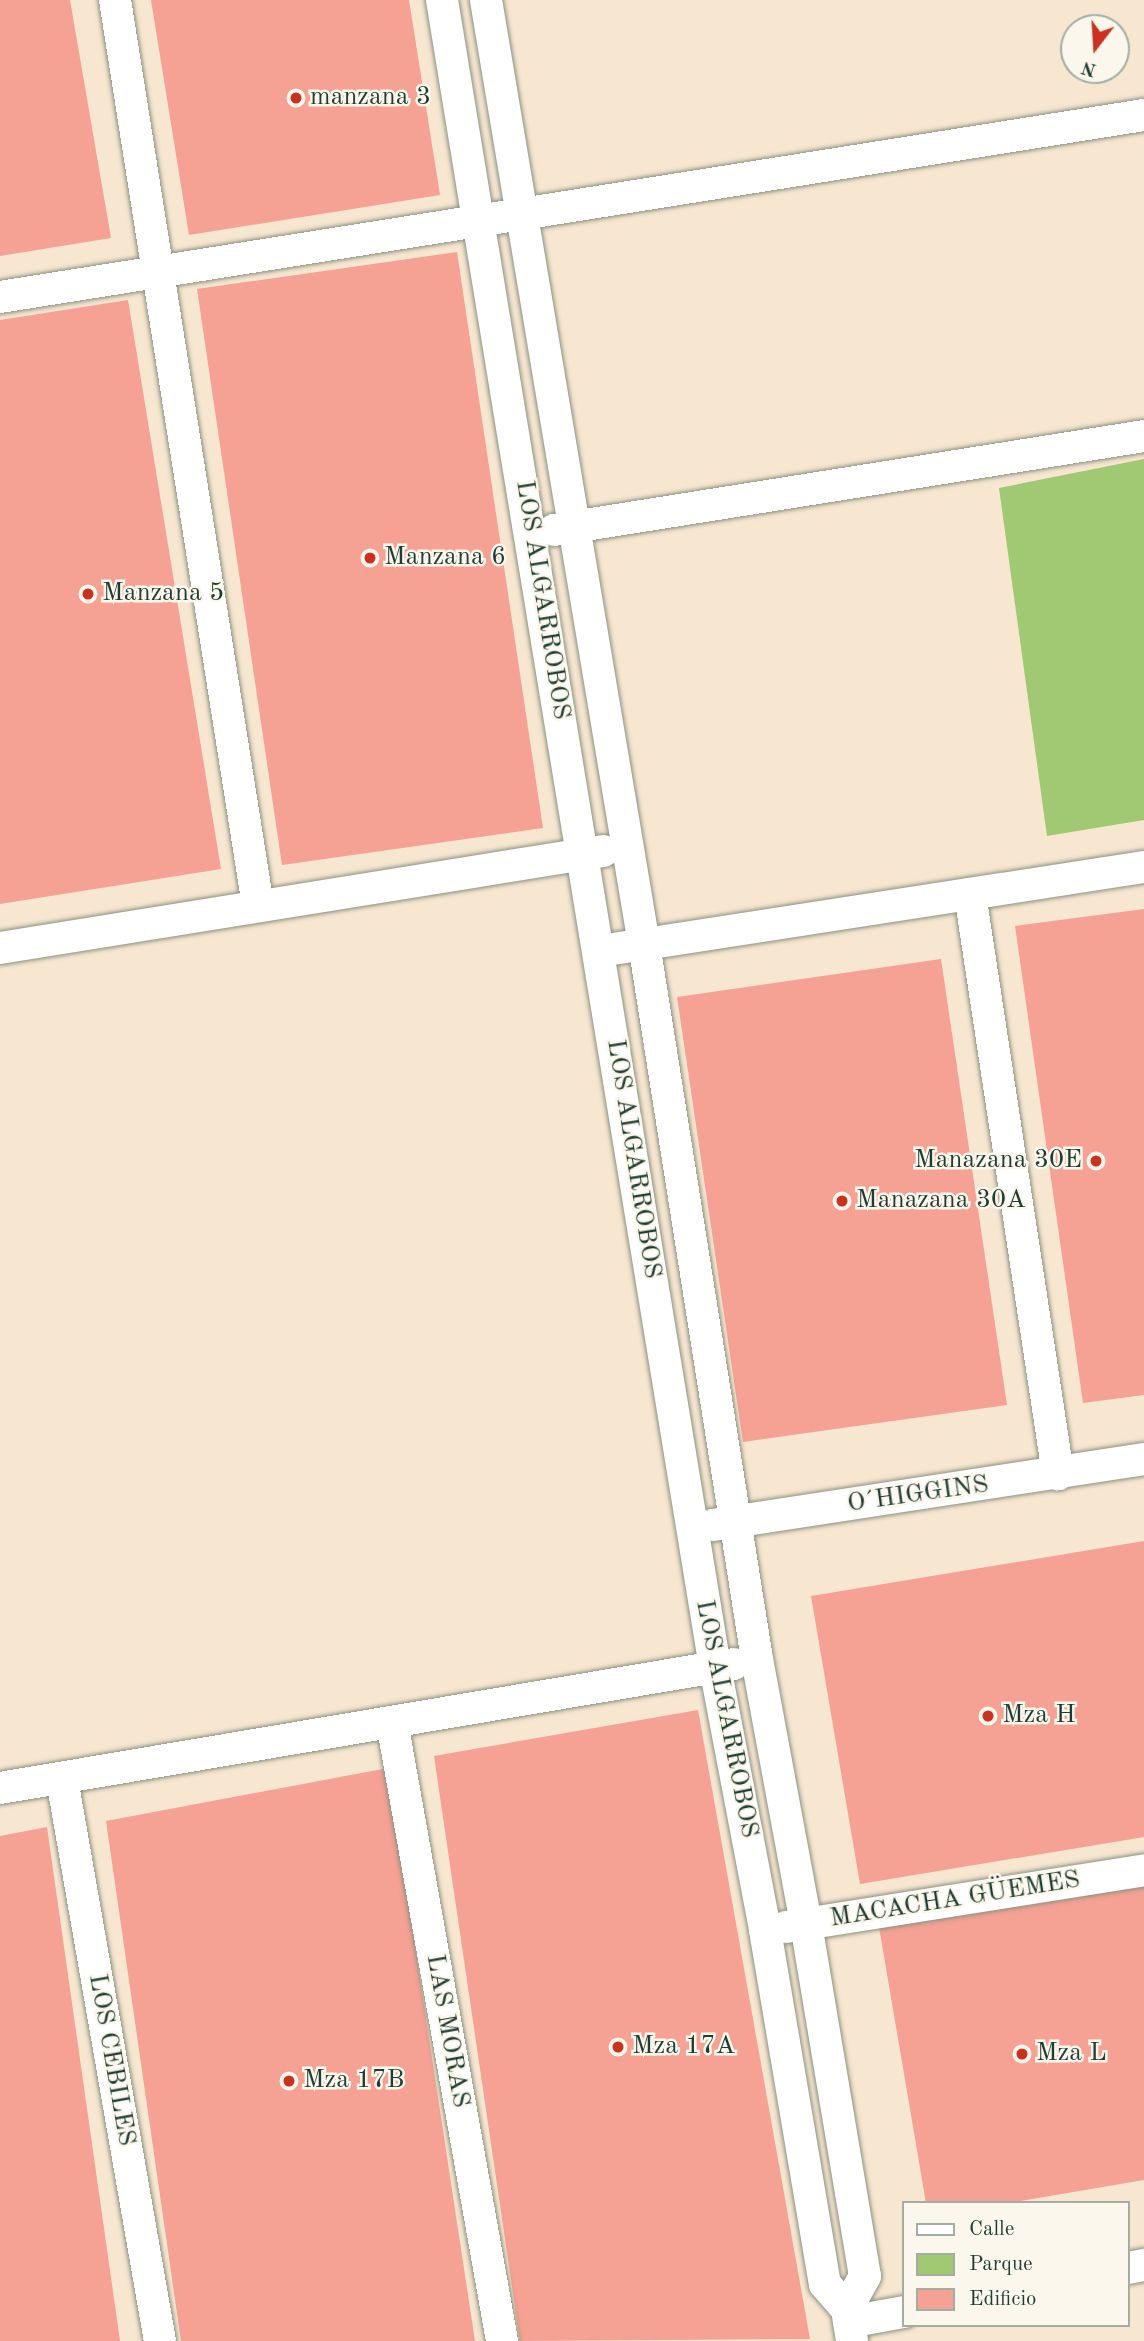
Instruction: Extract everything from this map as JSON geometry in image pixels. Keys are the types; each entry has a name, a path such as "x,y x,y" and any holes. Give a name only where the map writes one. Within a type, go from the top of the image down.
{"street":[{"path":"115,0 258,906"},
{"name":"LOS ALGARROBOS","path":"442,0 532,533 715,1667 765,1930 825,2284 850,2324"},
{"name":"LOS ALGARROBOS","path":"486,0 644,944 734,1522 806,1924 865,2276 850,2324"},
{"path":"0,297 1144,115"},
{"path":"532,533 1144,436"},
{"path":"0,948 627,847"},
{"path":"600,951 1144,867"},
{"path":"970,894 1058,1474"},
{"name":"O´HIGGINS","path":"691,1529 1144,1459"},
{"path":"0,1788 757,1659"},
{"name":"LAS MORAS","path":"392,1722 502,2341"},
{"name":"LOS CEBILES","path":"62,1779 160,2341"},
{"name":"MACACHA GÜEMES","path":"765,1930 1144,1870"},
{"path":"850,2324 902,2312"}],"green space":[{"path":"1144,459 1144,820 1047,836 999,488"}],"building":[{"path":"0,0 70,0 111,238 0,256"},
{"name":"manzana 3","path":"151,0 409,0 440,195 189,235"},
{"name":"Manzana 6","path":"457,252 543,828 282,865 197,289"},
{"name":"Manzana 5","path":"128,300 221,869 0,904 0,320"},
{"name":"Manazana 30E","path":"1144,909 1144,1395 1083,1403 1015,926"},
{"name":"Manazana 30A","path":"941,959 1007,1405 743,1442 677,997"},
{"name":"Mza H","path":"1144,1541 1144,1837 860,1884 811,1596"},
{"name":"Mza 17A","path":"698,1710 810,2339 520,2341 434,1756"},
{"name":"Mza 17B","path":"388,1768 475,2341 181,2341 106,1821"},
{"path":"47,1827 120,2341 0,2341 0,1836"},
{"name":"Mza L","path":"1144,1883 1144,2180 1020,2201 926,2201 879,1927"}],"place":[{"name":"manzana 3","path":"296,98"},
{"name":"Manzana 6","path":"370,558"},
{"name":"Manzana 5","path":"88,594"},
{"name":"Manazana 30E","path":"1096,1161"},
{"name":"Manazana 30A","path":"842,1201"},
{"name":"Mza H","path":"988,1716"},
{"name":"Mza 17A","path":"618,2047"},
{"name":"Mza L","path":"1022,2054"},
{"name":"Mza 17B","path":"289,2081"}]}
